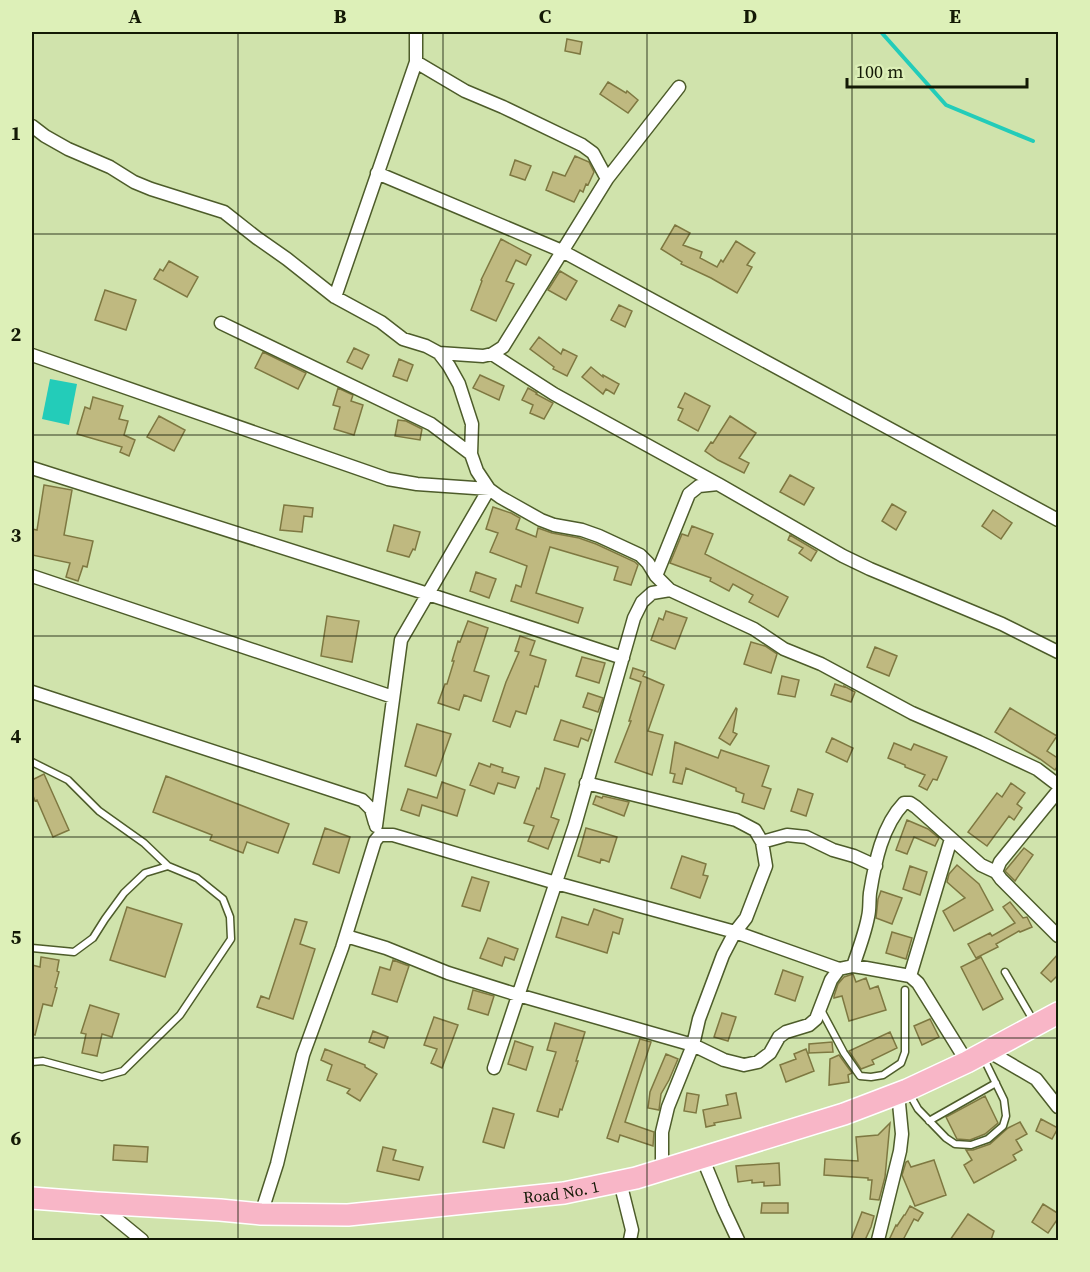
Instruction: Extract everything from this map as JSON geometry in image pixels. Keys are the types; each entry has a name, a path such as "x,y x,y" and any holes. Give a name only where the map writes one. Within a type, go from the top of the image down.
{"highway":[{"name":"Road No. 1","path":"32,1198 261,1214 348,1215 564,1193 636,1178 844,1114 902,1092 979,1056 1059,1013"}],"street":[{"path":"335,297 416,62 416,32"},
{"path":"416,62 465,91 582,145 593,153 607,179"},
{"path":"32,126 68,149 110,167 134,182 224,212 335,297 381,322 403,339 439,352 483,356 492,354 503,347 607,179 680,87"},
{"path":"377,173 562,251 1059,520"},
{"path":"221,323 430,424 471,454"},
{"path":"439,352 459,384 466,401 472,424 471,454 477,471 489,489 500,497 547,522 599,536 640,555 670,590 754,629 784,649 821,664 912,713 1037,769 1059,785"},
{"path":"492,354 554,394 843,556 1002,624 1059,652"},
{"path":"32,355 388,479 417,484 489,489"},
{"path":"32,468 623,658"},
{"path":"656,576 689,494 699,486 718,484"},
{"path":"261,1214 277,1164 303,1055 346,936 378,831 401,640 489,489"},
{"path":"32,576 393,697"},
{"path":"494,1068 556,883 634,618 642,602 652,593 670,590"},
{"path":"32,692 362,800 371,809 378,831"},
{"path":"586,783 736,820 755,830 762,842 766,866 746,918 735,932 711,984 693,1045 668,1107 662,1132 662,1170"},
{"path":"996,872 1000,862 1059,791"},
{"path":"853,966 868,917 879,849 890,822 904,803 910,803 916,807 981,865 996,872 1059,936"},
{"path":"378,831 735,932 838,969 853,966 910,976 979,1056 1036,1079 1059,1107"},
{"path":"762,842 787,835 806,837 876,866"},
{"path":"910,976 951,839"},
{"path":"346,936 386,948 448,973 693,1045 724,1060 744,1065 758,1062 770,1053 779,1037 786,1032 809,1025 816,1019 831,980 838,969"},
{"path":"878,1240 900,1151 902,1092"},
{"path":"702,1157 738,1240"},
{"path":"620,1182 632,1230 630,1240"},
{"path":"97,1203 142,1240"}],"lane":[{"path":"32,762 68,780 99,811 144,843 168,866 197,878 223,899 230,917 231,939 180,1016 123,1071 102,1077 43,1061 32,1062"},
{"path":"32,948 74,952 93,938 124,893 145,873 168,866"},
{"path":"1005,972 1036,1025"},
{"path":"820,1008 844,1053 860,1076 884,1075 901,1063 905,1052 906,990"},
{"path":"902,1092 946,1138 955,1144 970,1144 987,1139 1003,1126 1006,1116 1004,1100 979,1056"},
{"path":"929,1121 996,1083"}],"water":[{"path":"50,379 77,384 69,425 42,419"}],"building":[{"path":"567,39 582,42 580,54 565,51"},
{"path":"608,82 626,93 627,91 638,100 628,113 600,94"},
{"path":"575,156 589,162 594,172 588,185 586,184 583,192 580,190 574,202 546,190 553,172 565,176"},
{"path":"515,160 531,166 525,180 510,175"},
{"path":"675,225 690,233 683,245 702,252 700,258 717,267 721,260 723,262 736,241 755,253 747,265 752,267 737,293 681,264 682,262 661,249"},
{"path":"501,239 531,255 526,265 516,260 506,281 514,284 496,321 471,310 481,280"},
{"path":"169,261 198,277 187,297 154,279"},
{"path":"560,271 577,281 566,300 548,290"},
{"path":"105,290 136,300 126,330 95,320"},
{"path":"619,305 632,311 625,327 611,320"},
{"path":"539,337 561,354 563,349 577,356 567,376 553,369 554,367 530,349"},
{"path":"354,348 369,355 362,369 347,362"},
{"path":"263,352 306,373 298,389 255,368"},
{"path":"399,359 413,365 407,381 393,376"},
{"path":"591,367 603,377 603,375 619,384 614,394 606,389 603,394 582,377"},
{"path":"480,375 504,386 499,400 473,388"},
{"path":"338,388 353,395 351,401 363,405 354,435 334,429 340,407 333,405"},
{"path":"528,388 553,403 544,419 530,413 533,405 522,400"},
{"path":"685,393 710,406 698,431 678,420 683,409 678,407"},
{"path":"93,397 123,406 119,419 128,421 124,435 135,440 129,456 120,452 122,447 77,434 85,407 90,409"},
{"path":"159,416 185,430 174,451 147,437"},
{"path":"730,416 756,433 739,458 749,463 744,473 705,451 711,442 713,443"},
{"path":"398,420 406,421 422,429 420,440 395,436"},
{"path":"790,475 814,488 804,505 780,492"},
{"path":"44,485 72,490 64,535 93,541 87,567 83,566 78,581 66,577 70,563 32,555 32,529 37,530"},
{"path":"892,504 906,512 896,530 882,521"},
{"path":"284,505 313,508 312,517 304,516 302,532 280,530"},
{"path":"493,507 520,518 516,529 536,537 538,528 579,538 635,562 638,565 631,585 614,580 618,567 550,547 536,593 583,608 578,623 511,601 516,585 521,587 527,566 490,552 498,533 486,529"},
{"path":"993,510 1012,523 1001,539 982,526"},
{"path":"394,525 420,532 415,550 413,549 409,557 387,551"},
{"path":"692,526 713,534 705,554 788,597 778,617 749,602 753,595 733,584 729,591 710,581 711,578 670,563 682,534 688,536"},
{"path":"790,535 817,551 811,561 799,553 803,548 788,540"},
{"path":"476,572 496,579 489,598 470,591"},
{"path":"666,611 687,618 675,649 651,640 659,618 663,620"},
{"path":"327,616 359,621 352,662 321,656"},
{"path":"468,621 488,628 474,671 489,676 481,701 464,695 459,710 438,703 445,684 447,684 458,641 460,642"},
{"path":"520,636 535,641 530,655 546,660 538,687 535,686 526,714 516,711 510,727 493,721 519,652 515,651"},
{"path":"751,642 765,646 777,654 771,673 744,664"},
{"path":"875,647 897,656 889,676 867,667"},
{"path":"582,657 605,663 599,683 576,676"},
{"path":"633,668 645,672 643,676 664,685 648,731 663,735 652,775 615,762 631,721 629,721 641,682 630,678"},
{"path":"782,676 799,680 795,697 778,694"},
{"path":"835,684 855,692 851,702 831,695"},
{"path":"588,693 603,698 598,712 583,707"},
{"path":"736,708 733,732 737,734 730,745 719,738"},
{"path":"1010,708 1057,736 1047,751 1059,759 1055,770 995,732"},
{"path":"561,720 592,730 588,741 581,738 578,747 554,740"},
{"path":"417,724 451,734 436,776 405,766"},
{"path":"832,738 853,748 847,762 826,752"},
{"path":"675,742 718,758 721,750 769,766 762,786 771,789 764,809 742,802 744,794 736,791 736,788 686,768 682,784 673,782 675,774 670,773"},
{"path":"894,743 911,750 914,744 947,757 937,780 933,779 927,790 919,786 925,775 888,758"},
{"path":"479,763 503,768 502,772 519,777 515,788 498,783 494,794 470,785"},
{"path":"545,768 565,774 551,817 559,820 548,849 528,841 534,826 524,823 537,788 539,789"},
{"path":"44,774 69,830 53,837 32,793 32,780"},
{"path":"166,776 289,824 278,853 247,842 243,853 210,840 212,835 153,812"},
{"path":"442,782 465,790 457,816 422,805 419,816 401,810 408,789 437,798"},
{"path":"1011,783 1025,793 1017,804 1022,808 1014,820 1009,816 987,846 968,832 997,793 1002,797"},
{"path":"798,789 813,794 806,816 791,811"},
{"path":"596,796 629,802 624,816 593,804"},
{"path":"907,820 928,829 939,838 935,846 914,837 907,854 896,850"},
{"path":"325,828 350,837 339,873 313,864"},
{"path":"586,828 617,837 609,862 601,859 600,863 578,856"},
{"path":"1024,848 1033,855 1015,881 1005,871"},
{"path":"682,856 706,864 703,875 708,876 700,898 671,888"},
{"path":"957,865 979,884 993,910 954,931 943,911 965,898 947,882 949,874"},
{"path":"910,866 927,872 920,895 903,889"},
{"path":"472,877 489,882 480,911 462,906"},
{"path":"881,891 902,898 892,924 876,918"},
{"path":"1010,902 1023,918 1027,917 1032,927 1019,931 996,944 998,947 976,958 968,944 990,933 992,936 1015,923 1003,907"},
{"path":"127,907 182,924 165,977 110,960"},
{"path":"594,909 623,919 619,934 613,932 607,953 556,937 562,917 588,925"},
{"path":"295,919 307,922 300,944 315,949 293,1019 257,1007 261,996 269,999"},
{"path":"892,932 912,938 906,959 886,953"},
{"path":"488,938 518,949 514,960 505,957 502,966 480,958"},
{"path":"1059,953 1059,974 1051,982 1041,973"},
{"path":"41,957 59,960 57,971 59,972 52,1006 43,1004 35,1035 32,1034 32,965 40,967"},
{"path":"981,957 1003,999 983,1010 961,967"},
{"path":"393,960 409,966 397,1002 372,994 380,967 390,970"},
{"path":"783,970 803,977 795,1001 775,994"},
{"path":"853,974 856,982 866,978 870,989 878,986 886,1010 849,1021 842,996 834,998 834,996 838,984 844,977"},
{"path":"473,990 494,996 488,1015 468,1009"},
{"path":"90,1005 119,1014 112,1037 102,1034 97,1056 82,1053 86,1034 81,1033"},
{"path":"722,1013 736,1017 728,1041 714,1037"},
{"path":"434,1017 458,1025 442,1068 431,1063 437,1049 424,1045"},
{"path":"930,1019 939,1037 922,1045 914,1026"},
{"path":"555,1023 585,1032 576,1061 578,1061 558,1117 537,1111 556,1052 547,1050"},
{"path":"373,1031 388,1037 384,1048 369,1042"},
{"path":"890,1032 897,1048 872,1060 874,1064 861,1069 849,1051"},
{"path":"640,1039 651,1042 625,1122 654,1132 653,1146 620,1135 618,1142 607,1138"},
{"path":"515,1041 533,1047 526,1070 508,1064"},
{"path":"832,1042 833,1052 809,1053 809,1044"},
{"path":"325,1049 365,1065 377,1074 360,1101 347,1093 350,1089 327,1080 332,1065 321,1060"},
{"path":"806,1049 814,1071 786,1082 780,1065 796,1059 794,1054"},
{"path":"666,1054 678,1059 661,1094 659,1110 648,1108 650,1092"},
{"path":"839,1055 852,1073 848,1075 849,1082 829,1085 830,1059"},
{"path":"687,1093 699,1095 696,1113 684,1111"},
{"path":"736,1093 741,1118 714,1123 715,1125 706,1127 703,1110 728,1105 726,1095"},
{"path":"985,1096 998,1123 985,1134 970,1140 957,1139 946,1117"},
{"path":"493,1108 514,1114 504,1148 483,1142"},
{"path":"1041,1119 1058,1128 1052,1139 1036,1131"},
{"path":"1020,1122 1027,1134 1016,1140 1022,1150 1013,1155 1016,1160 974,1183 964,1165 972,1160 966,1150 990,1144 1008,1128"},
{"path":"890,1123 885,1177 879,1200 870,1199 872,1180 868,1178 824,1175 825,1159 858,1161 856,1137 878,1135"},
{"path":"114,1145 148,1147 147,1162 113,1160"},
{"path":"383,1147 396,1150 393,1160 423,1167 419,1180 377,1171"},
{"path":"934,1160 946,1195 915,1206 902,1175 906,1162 908,1161 911,1167"},
{"path":"779,1163 780,1185 764,1186 764,1182 752,1183 752,1180 738,1182 736,1166"},
{"path":"762,1203 788,1203 788,1213 761,1213"},
{"path":"1043,1204 1059,1214 1048,1233 1032,1222"},
{"path":"910,1206 923,1213 918,1221 914,1219 903,1240 889,1240 896,1225"},
{"path":"862,1212 874,1216 871,1227 865,1240 851,1240"},
{"path":"968,1214 994,1231 991,1240 950,1240"}],"waterway":[{"path":"881,32 946,105 1033,141"}]}
